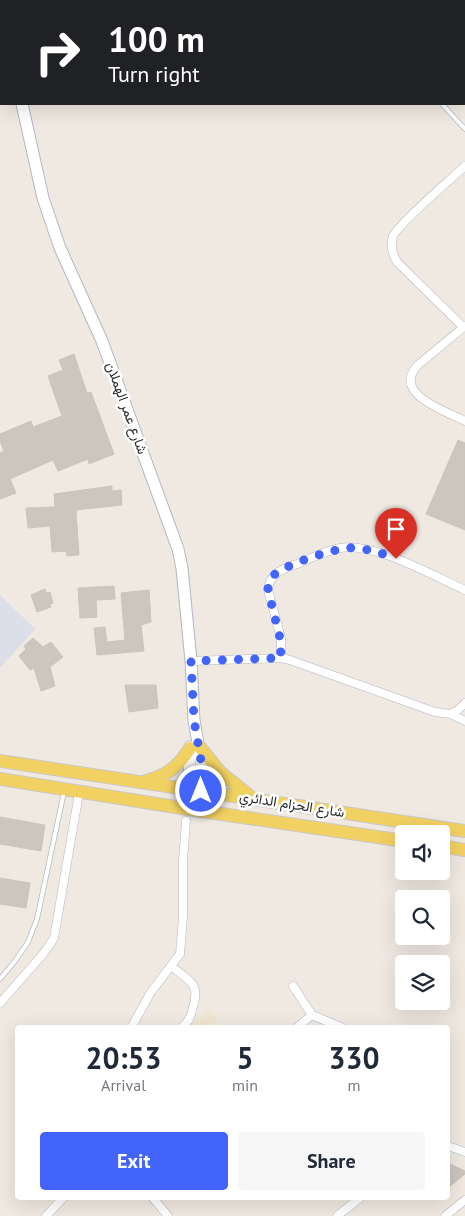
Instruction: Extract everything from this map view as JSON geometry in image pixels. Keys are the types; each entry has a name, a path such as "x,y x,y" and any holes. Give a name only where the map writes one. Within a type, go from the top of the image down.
{"main road":[{"path":"143,782 161,777 172,771 194,747 220,772 253,798"},
{"name":"شارع الحزام الدائري","path":"0,761 464,830"},
{"name":"شارع الحزام الدائري","path":"0,779 191,814 395,840"},
{"path":"450,848 465,850"}],"street":[{"name":"شارع عمر الهملان","path":"22,105 43,198 60,248 102,341 173,531 182,568 191,661 194,720 195,790 191,814"},
{"path":"465,166 397,229 392,245 392,254 397,262 464,326 413,370 411,381 417,396 465,421"},
{"path":"281,658 280,638 268,590 269,583 278,571 328,552 353,548 379,552 465,590"},
{"path":"191,661 281,658 435,712 450,714 465,721"},
{"path":"450,714 458,710 465,703"},
{"path":"0,1003 47,949 54,938 79,793"},
{"path":"132,1025 151,992 180,954 183,917 183,861 191,814"},
{"path":"171,966 192,983 197,994 191,1017 184,1025"},
{"path":"293,986 312,1015 336,1025"},
{"path":"300,1025 312,1015"},
{"path":"450,1147 465,1152"},
{"path":"46,1216 61,1200"},
{"path":"156,1200 168,1216"},
{"path":"337,1216 357,1200"},
{"path":"445,1216 465,1200"}],"lane":[{"path":"443,105 465,129"},
{"path":"0,979 28,942 37,919 64,790"}],"shaded area":[{"path":"0,595 35,629 0,668"},
{"path":"210,1009 218,1020 212,1025 190,1025"}],"building":[{"path":"74,354 87,393 91,392 114,454 89,464 88,459 58,471 53,460 10,479 16,493 0,499 0,453 4,451 0,441 0,434 31,421 33,427 62,416 48,376 63,370 59,360"},
{"path":"458,440 465,443 465,530 426,514"},
{"path":"112,486 112,491 121,490 122,505 76,510 79,555 67,556 66,551 52,552 50,526 28,528 26,508 55,507 54,494"},
{"path":"114,586 115,599 96,600 97,617 80,618 78,588"},
{"path":"45,589 46,593 50,592 53,603 50,604 51,607 37,612 31,595"},
{"path":"149,590 151,622 141,625 144,651 97,655 94,628 105,627 107,642 125,640 121,593"},
{"path":"33,638 43,647 51,642 63,657 50,667 55,686 41,691 34,668 30,670 19,656 26,649 24,646"},
{"path":"125,685 156,685 158,708 129,712"},
{"path":"0,817 45,825 41,851 0,844"},
{"path":"0,878 30,883 26,908 0,904"},
{"path":"450,1164 465,1171 465,1174 450,1186"}],"route":[{"path":"201,791 201,761 194,720 191,661 281,658 280,638 268,590 272,576 278,571 341,548 379,552 396,559"}]}
